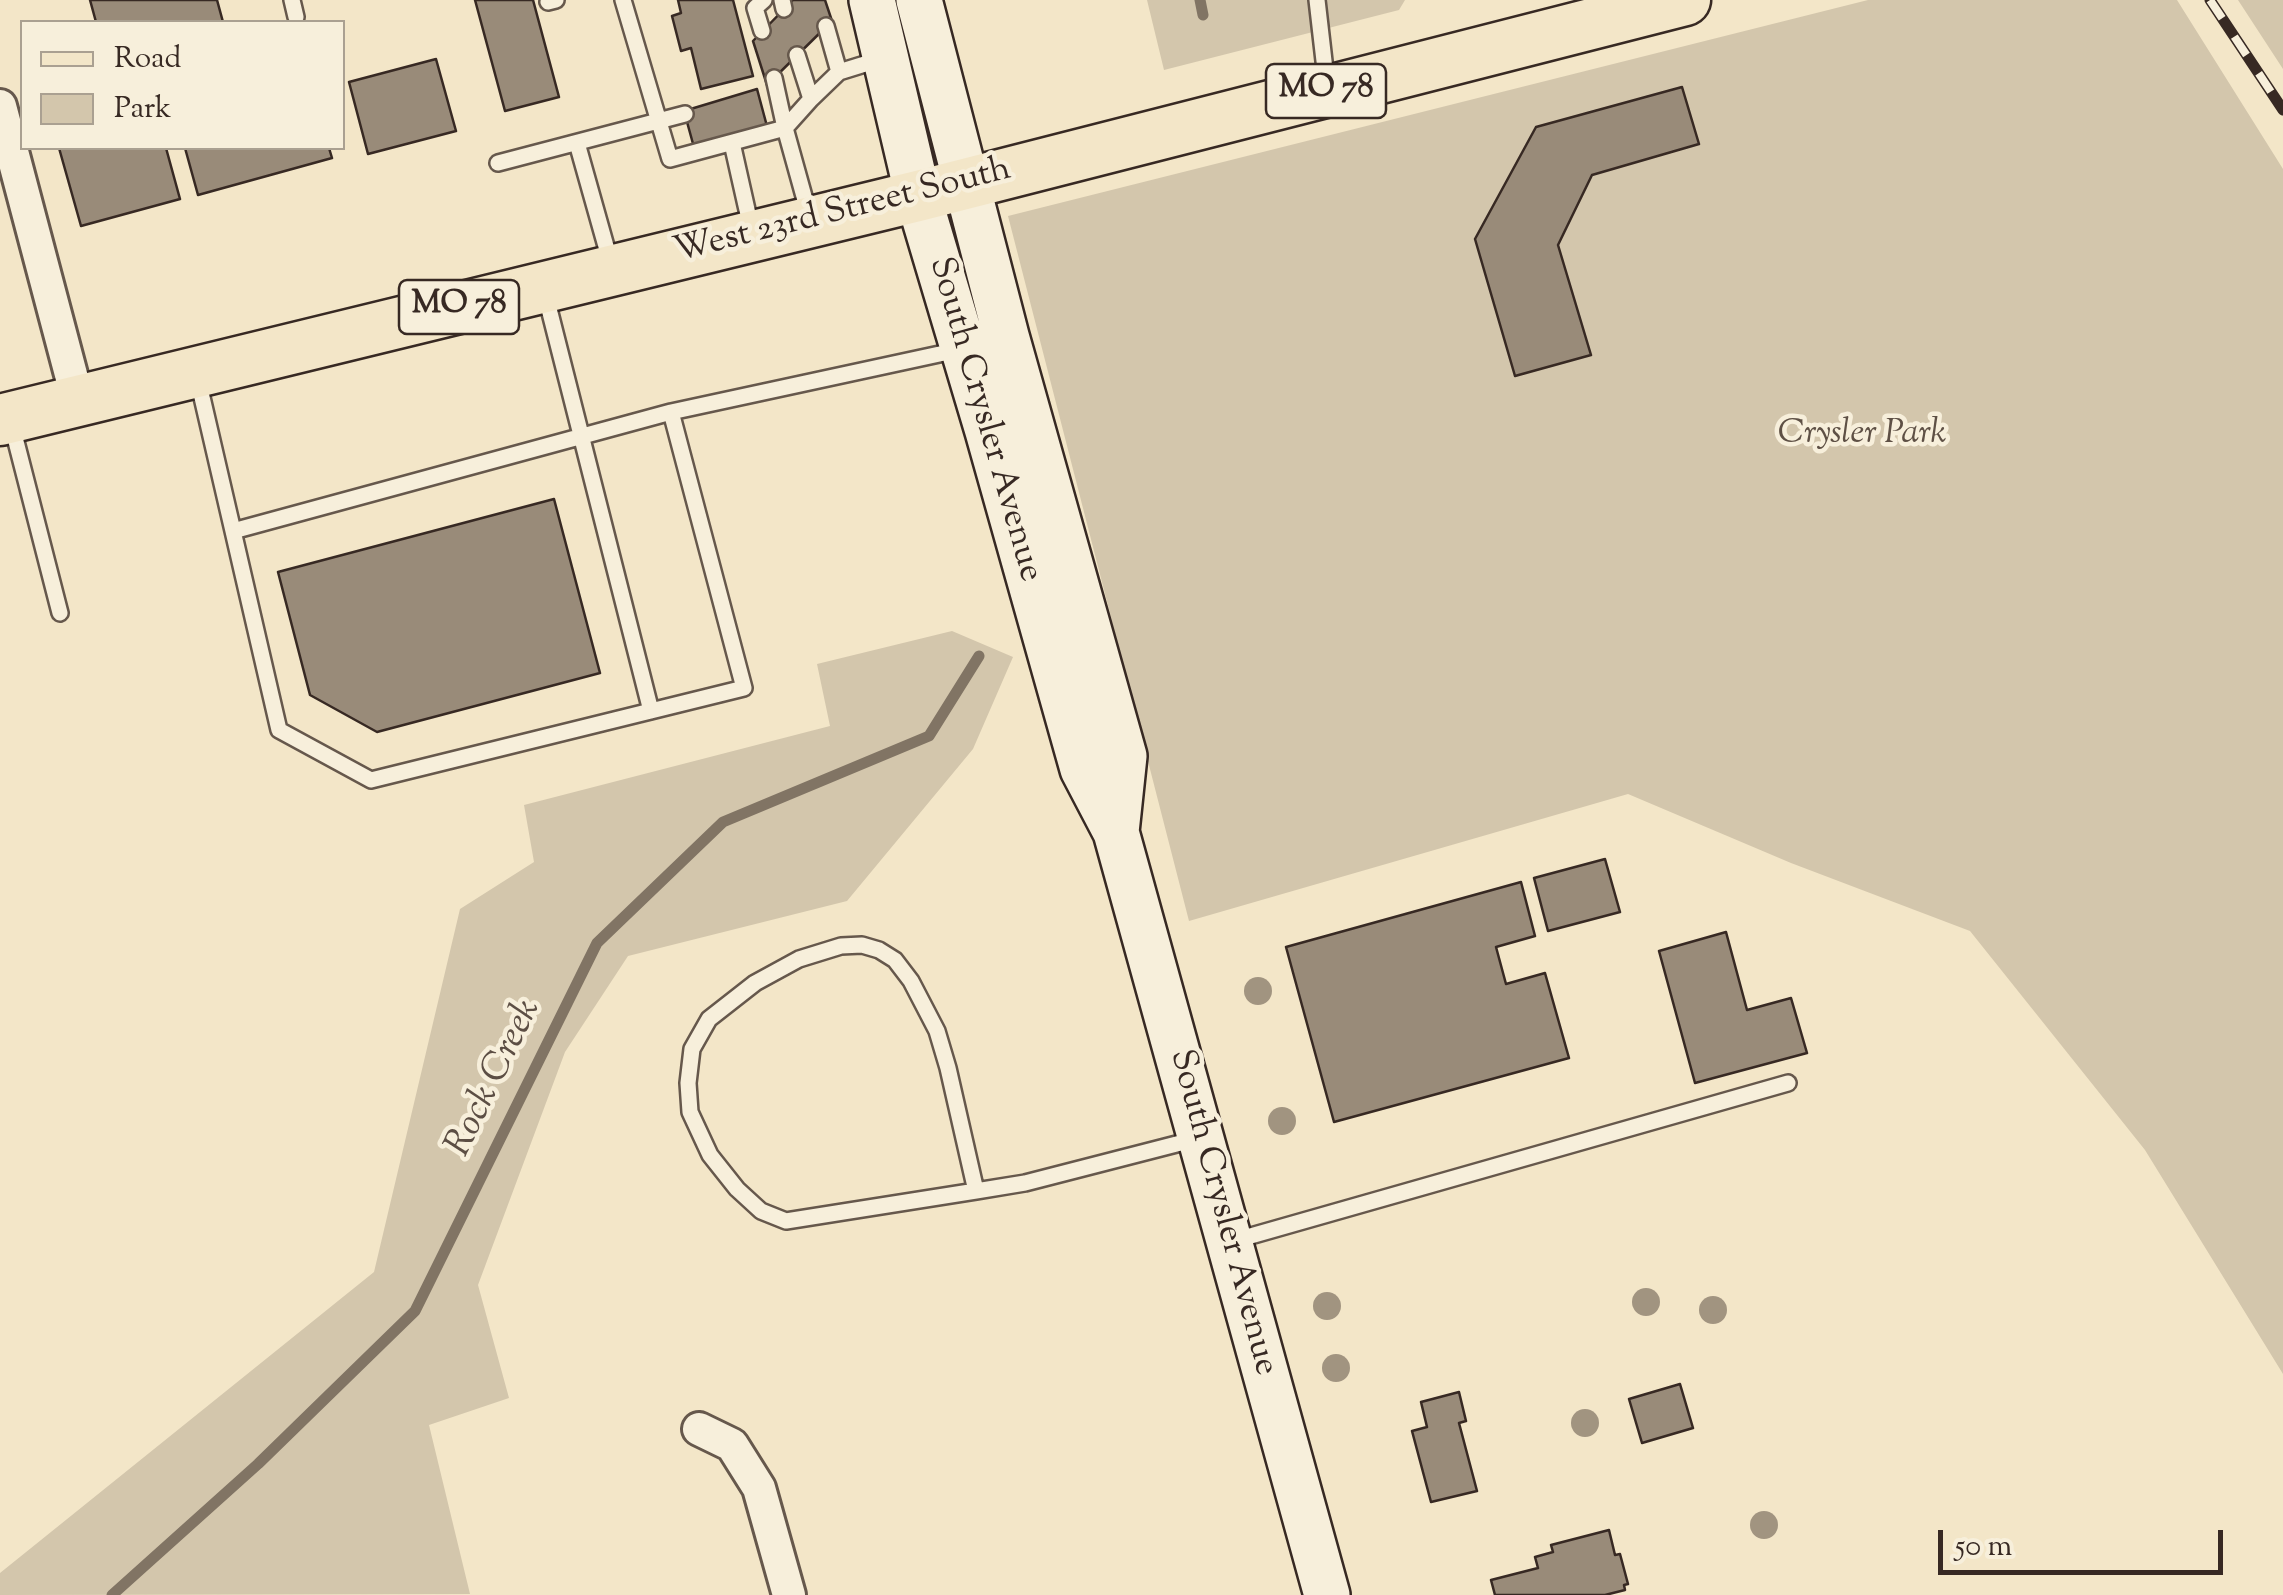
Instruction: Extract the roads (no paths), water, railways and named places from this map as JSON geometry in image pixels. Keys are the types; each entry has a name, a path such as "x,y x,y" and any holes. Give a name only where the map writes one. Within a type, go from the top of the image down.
{"main road":[{"name":"South Crysler Avenue","path":"872,0 918,196 1083,769 1116,832 1326,1595"},
{"name":"South Crysler Avenue","path":"920,0 1011,354 1124,756 1116,832"},
{"name":"West 23rd Street South","path":"5,419 918,196 1685,0"}],"street":[{"path":"0,106 78,400"},
{"path":"699,1429 732,1444 760,1488 789,1595"}],"lane":[{"path":"292,0 296,17"},
{"path":"623,0 670,159 785,128 839,72 885,58"},
{"path":"762,31 755,8 764,0"},
{"path":"1317,0 1327,91"},
{"path":"826,26 839,72"},
{"path":"797,55 810,99"},
{"path":"759,95 775,83 812,221"},
{"path":"498,164 684,114"},
{"path":"732,142 753,236"},
{"path":"577,143 613,270"},
{"path":"544,286 651,710"},
{"path":"233,532 671,412 962,350"},
{"path":"196,372 280,730 371,780 744,688 671,412"},
{"path":"5,419 60,613"},
{"path":"976,1191 937,1031 911,982 895,960 879,950 862,945 841,946 799,959 755,983 709,1020 692,1049 690,1112 710,1155 736,1189 761,1212 786,1221 1025,1184 1200,1138"},
{"path":"1229,1242 1788,1083"}],"waterway":[{"name":"Rock Creek","path":"1200,0 1203,15"},
{"name":"Rock Creek","path":"112,1595 258,1464 415,1311 597,943 723,822 929,736 979,656"}],"railway":[{"path":"2210,0 2283,110"}],"park label":[{"name":"Crysler Park","path":"1862,436"}]}
